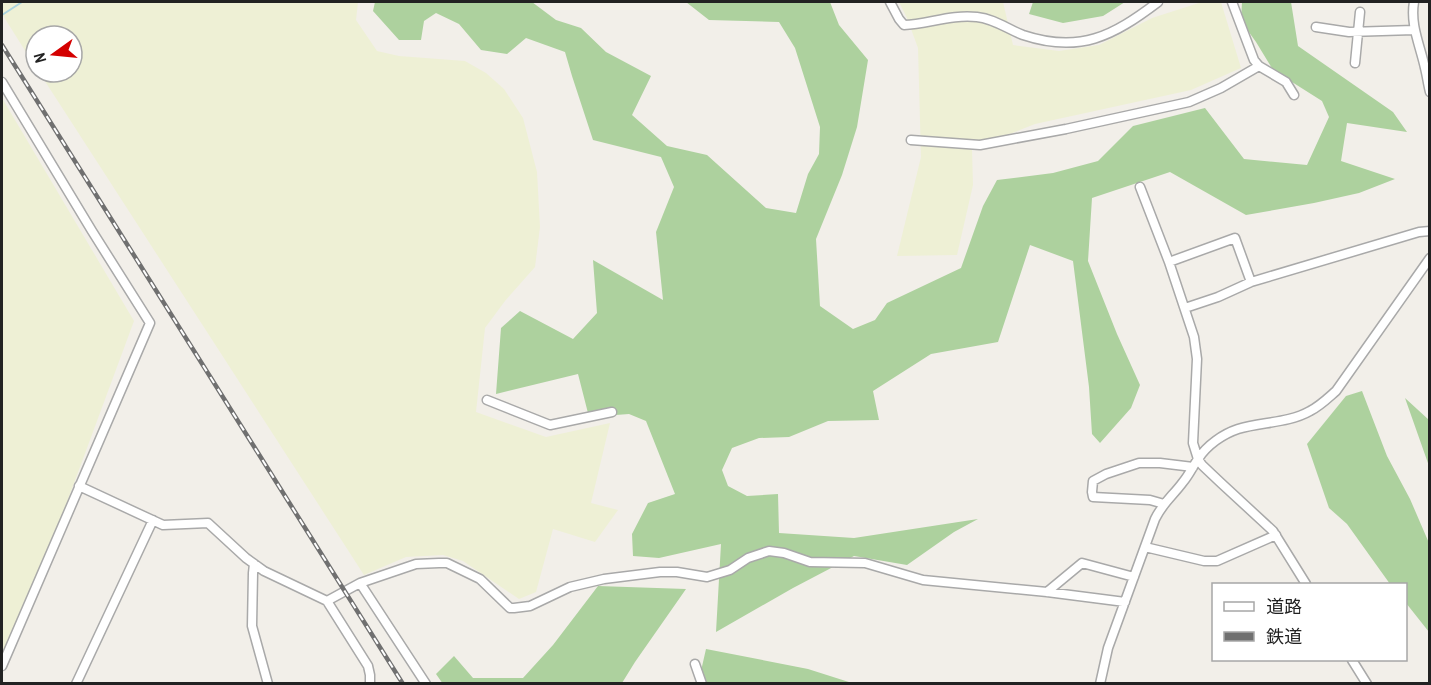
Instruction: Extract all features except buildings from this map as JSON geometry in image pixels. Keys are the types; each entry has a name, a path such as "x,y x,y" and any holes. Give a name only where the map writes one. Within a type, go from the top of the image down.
{"street":[{"path":"890,2 904,25 960,17 978,17 997,21 1029,37 1048,42 1069,43 1105,36 1158,2"},
{"path":"1232,2 1254,60 1259,66 1286,82 1294,95"},
{"path":"1414,2 1414,30 1430,92"},
{"path":"1354,63 1360,12"},
{"path":"1316,27 1349,32 1414,30"},
{"path":"911,140 980,145 1066,129 1189,102 1221,88 1259,66"},
{"path":"2,82 150,323 2,666"},
{"path":"1140,187 1194,336 1197,359 1193,443 1195,463"},
{"path":"1185,308 1218,297 1251,282 1419,232 1430,231"},
{"path":"1169,262 1235,238 1251,282"},
{"path":"1100,684 1108,648 1155,519 1164,504 1183,483 1195,463 1220,437 1238,429 1309,412 1322,404 1336,391 1430,258"},
{"path":"487,400 550,425 612,412"},
{"path":"1164,504 1150,500 1093,497 1093,481 1139,463 1202,465 1273,531 1305,583"},
{"path":"80,486 163,525 208,522 254,564 272,576 327,601 368,666 370,684"},
{"path":"76,684 153,520"},
{"path":"1144,547 1204,561 1217,561 1276,535"},
{"path":"327,601 360,583 416,564 447,563 480,579 510,608 514,608 530,606 570,587 604,579 660,572 678,572 706,578 730,570 748,558 769,551 784,553 810,562 865,563 923,580 1125,602"},
{"path":"1047,592 1082,563 1134,577"},
{"path":"254,564 252,626 268,684"},
{"path":"360,583 426,684"},
{"path":"1353,661 1367,684"},
{"path":"695,664 702,684"}],"green space":[{"path":"2,2 358,2 356,20 377,51 399,56 465,61 486,73 504,89 523,118 537,172 540,227 535,267 485,328 476,412 546,437 610,423 591,503 618,510 595,542 553,529 536,592 519,599 463,561 443,555 406,557 364,575 47,84 84,84 84,24 24,24 24,49 2,14"},
{"path":"375,2 532,2 556,20 581,28 606,52 651,76 632,115 667,146 707,155 766,208 796,213 808,174 819,154 820,127 795,48 779,22 709,20 686,2 830,2 839,25 868,60 857,127 842,175 816,239 820,306 853,329 875,320 887,303 961,268 983,206 997,180 1053,173 1098,161 1133,126 1205,108 1244,159 1307,165 1329,117 1322,101 1273,70 1241,21 1242,2 1291,2 1298,46 1393,112 1407,132 1347,123 1341,161 1395,179 1359,193 1314,203 1246,215 1170,172 1092,198 1088,261 1140,385 1131,408 1100,443 1092,434 1089,387 1073,261 1030,245 998,342 931,354 873,391 879,420 828,421 789,437 759,438 732,448 722,470 728,486 747,496 778,494 779,533 854,538 978,519 954,532 907,565 854,556 716,632 721,544 659,558 633,556 632,534 648,503 675,494 646,421 629,414 589,417 578,374 496,394 501,328 520,311 573,339 597,313 593,260 663,300 656,232 674,187 661,157 593,140 565,52 526,38 507,54 481,50 459,24 436,13 424,21 421,40 399,40 373,11"},
{"path":"899,2 1003,2 1013,45 1059,51 1099,45 1152,18 1202,2 1221,2 1241,68 1191,90 1035,124 972,149 973,185 957,255 897,256 921,157 918,48"},
{"path":"1033,2 1125,2 1103,16 1063,23 1029,14"},
{"path":"2,98 134,321 13,648 2,651"},
{"path":"1362,391 1387,456 1410,499 1429,543 1429,632 1407,604 1407,583 1389,583 1347,524 1329,508 1307,444 1346,396"},
{"path":"1405,398 1429,420 1429,466"},
{"path":"598,586 686,589 622,683 443,684 436,674 454,656 473,678 523,678 553,645"},
{"path":"706,649 808,669 852,683 698,684"}],"waterway":[{"path":"2,15 22,2"}],"railway":[{"path":"2,45 403,684"}]}
